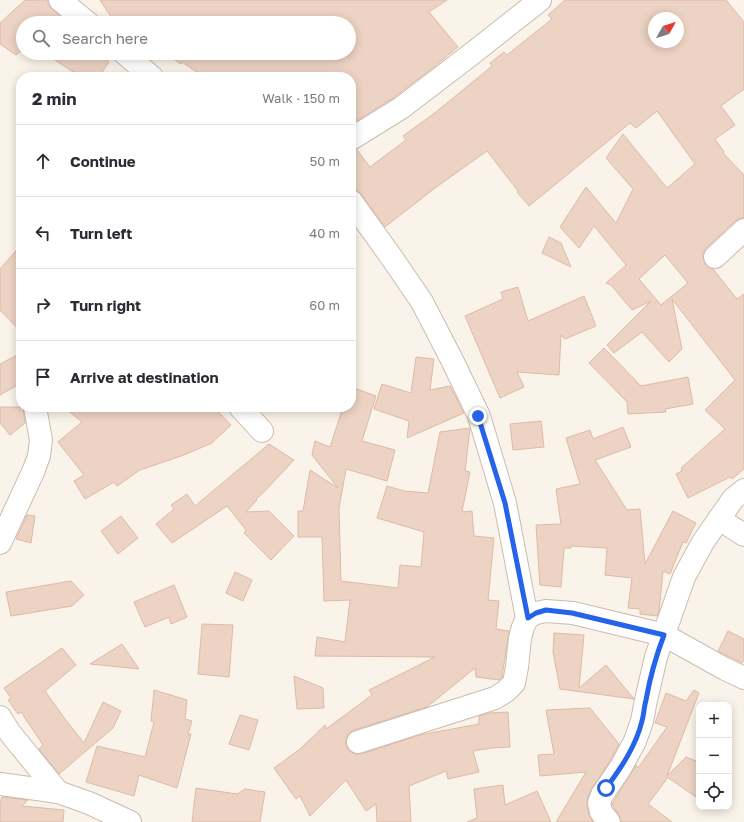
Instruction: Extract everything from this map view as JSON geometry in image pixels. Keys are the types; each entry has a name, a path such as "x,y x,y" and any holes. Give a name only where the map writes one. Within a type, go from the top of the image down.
{"street":[{"path":"60,0 79,16"},
{"path":"356,136 401,108 540,0"},
{"path":"132,60 146,72"},
{"path":"356,208 422,302 452,360 478,416 505,503 528,618"},
{"path":"715,257 744,230"},
{"path":"0,543 28,485 39,456 41,440 36,412"},
{"path":"245,412 262,431"},
{"path":"609,822 601,812 599,804 602,795 621,767 635,741 642,721 654,663 684,577 703,542 733,500 744,490"},
{"path":"719,519 744,535"},
{"path":"358,742 495,698 506,691 514,682 523,627 528,618 536,613 546,610 572,613 664,635 744,678"},
{"path":"0,717 10,733 58,792"},
{"path":"0,784 58,792 89,803 130,822"}],"building":[{"path":"25,0 48,0 48,5 59,15 16,16 16,55 0,44 0,23"},
{"path":"100,0 447,0 429,12 458,47 393,98 356,121 356,72 197,72 182,62 181,64 175,60 356,60 356,16 110,16"},
{"path":"565,0 726,0 744,22 744,89 721,106 735,125 715,139 724,152 723,153 744,175 744,218 735,221 706,248 703,253 703,259 706,265 713,269 737,299 744,294 744,469 732,479 730,477 688,498 676,474 682,471 681,468 725,429 705,410 735,380 672,299 682,349 669,362 642,332 614,353 607,345 651,301 632,310 611,285 606,283 626,265 594,226 579,248 560,227 586,187 616,223 633,189 606,158 623,134 667,188 695,164 657,111 636,128 630,123 529,206 487,151 435,188 385,227 361,194 356,190 356,150 370,167 406,140 403,136 436,112 492,66 490,63 504,52 507,55 552,19 548,15","holes":["665,255 688,283 661,305 639,279"]},
{"path":"55,60 106,60 109,62 102,72 73,72"},
{"path":"549,237 561,243 571,267 542,253"},
{"path":"16,251 16,327 0,310 0,269"},
{"path":"518,287 528,321 584,296 596,326 565,339 561,335 559,375 517,372 524,387 500,398 465,316 503,299 501,292"},
{"path":"604,348 641,386 688,377 693,404 665,409 666,412 628,414 627,402 589,363"},
{"path":"16,356 16,386 0,395 0,364"},
{"path":"416,357 434,359 430,390 450,386 464,413 407,438 409,421 374,409 382,384 411,393"},
{"path":"356,389 376,396 362,441 395,450 387,481 346,469 339,508 341,581 398,588 400,565 421,567 424,532 377,518 387,486 404,491 428,493 440,432 470,428 465,471 470,472 462,512 472,511 474,536 494,538 488,600 499,601 496,629 509,631 502,677 499,680 476,677 475,668 427,707 354,730 349,733 346,739 346,745 349,751 355,754 361,754 420,735 479,724 479,716 489,713 508,712 510,747 473,751 479,772 448,779 446,771 409,786 411,822 377,822 376,804 366,811 346,780 310,816 300,796 296,799 274,768 300,749 325,725 326,729 372,695 369,690 435,657 315,656 317,637 345,642 350,600 324,601 322,537 298,537 298,511 303,511 310,470 338,488 312,455 315,441 330,447 341,412 356,412"},
{"path":"0,407 16,407 16,412 24,412 25,423 10,435 0,423"},
{"path":"70,412 219,412 231,425 212,443 184,455 140,470 117,486 114,482 85,499 74,481 84,475 58,442 82,422"},
{"path":"541,421 544,447 513,450 510,424"},
{"path":"623,427 631,447 595,460 627,510 640,509 645,564 673,511 696,523 686,543 683,542 670,574 663,571 659,612 657,616 640,614 640,609 628,608 632,578 605,575 607,548 571,546 571,548 564,548 561,587 540,585 536,525 561,524 556,489 580,484 566,438 590,430 593,439"},
{"path":"269,444 294,460 256,499 257,500 246,512 269,511 294,536 271,560 244,533 246,530 227,506 172,543 156,524 174,509 171,505 187,494 195,506"},
{"path":"27,515 35,516 31,543 16,539"},
{"path":"121,516 138,538 118,554 101,531"},
{"path":"235,572 252,580 243,601 226,593"},
{"path":"71,581 84,595 72,606 11,616 6,592"},
{"path":"174,585 187,617 171,624 169,617 145,627 134,602"},
{"path":"202,624 233,625 229,677 198,674"},
{"path":"728,631 744,639 744,660 742,663 718,651"},
{"path":"554,633 584,635 579,688 606,665 634,699 560,689 553,652"},
{"path":"122,644 139,669 90,664"},
{"path":"62,648 76,665 45,691 84,743 103,702 121,711 113,728 59,774 39,749 43,745 21,712 18,714 8,700 11,698 4,688"},
{"path":"294,676 323,688 324,708 297,709"},
{"path":"154,690 187,700 185,719 192,721 188,734 191,734 177,788 139,775 134,796 86,782 97,746 145,757 154,722 151,721"},
{"path":"694,690 699,693 667,776 686,757 696,761 696,797 667,777 648,804 672,822 621,822 619,815 612,804 636,765 638,768 667,727 655,723 666,693 686,701"},
{"path":"590,708 619,744 610,761 592,788 587,799 589,815 593,822 556,822 586,772 540,776 538,755 554,754 546,710"},
{"path":"240,715 258,720 249,750 229,744"},
{"path":"503,785 505,805 537,791 551,822 467,822 477,818 474,789"},
{"path":"196,788 237,794 236,795 245,789 265,792 260,822 192,822"},
{"path":"2,797 28,800 22,806 64,810 63,822 0,822 0,803"}],"route":[{"path":"478,416 505,503 528,618 536,613 546,610 572,613 664,635 656,657 642,721 635,741 621,767 606,788"}]}
